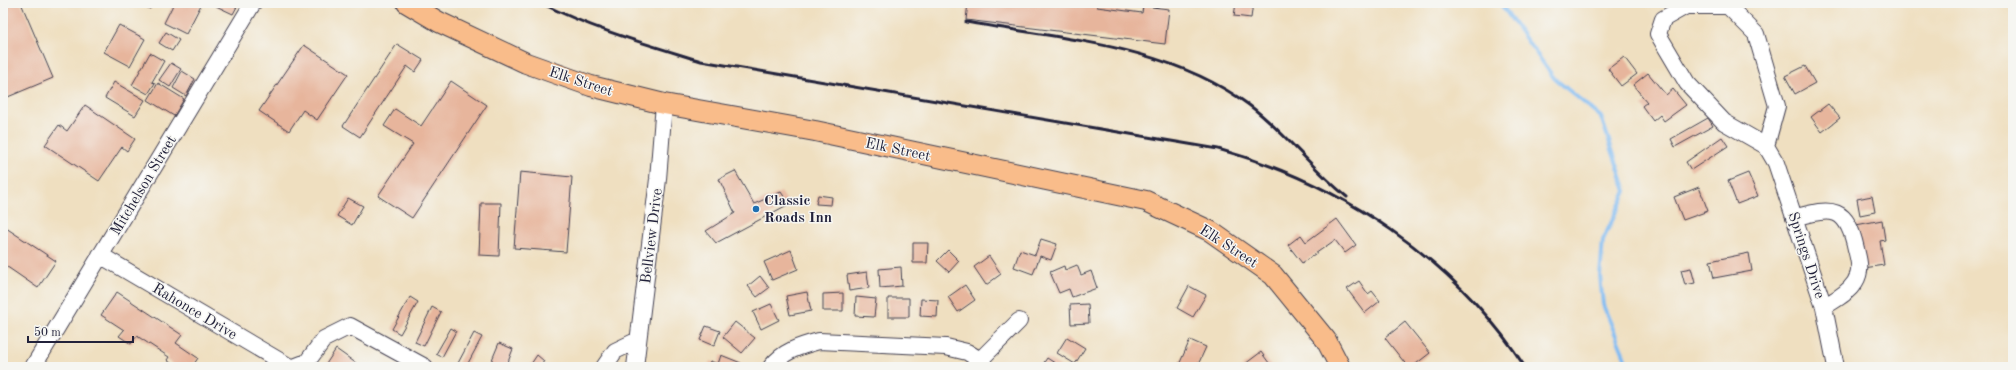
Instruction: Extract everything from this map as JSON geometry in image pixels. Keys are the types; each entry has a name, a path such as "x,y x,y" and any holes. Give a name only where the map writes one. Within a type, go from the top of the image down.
{"main road":[{"name":"Elk Street","path":"407,3 439,22 526,63 591,86 664,104 815,131 1146,201 1210,231 1273,275 1326,340 1340,367"}],"street":[{"name":"Mitchelson Street","path":"33,367 252,3"},
{"name":"Springs Drive","path":"1766,146 1777,106 1756,34 1728,6 1686,6 1663,19 1658,34 1687,83 1724,122 1766,146 1776,163 1824,307 1836,367"},
{"name":"Bellview Drive","path":"636,367 658,179 664,104"},
{"path":"1794,218 1815,212 1832,211 1844,218 1852,230 1860,267 1856,280 1847,293 1824,307"},
{"name":"Rahonce Drive","path":"100,255 290,367"},
{"path":"771,367 778,358 799,346 819,341 946,347 967,352 983,364 1019,321"},
{"path":"294,367 307,362 324,339 350,326 425,367"},
{"path":"604,367 615,351 638,340"}],"building":[{"path":"3,3 21,3 53,78 3,99"},
{"path":"137,3 153,3 150,9"},
{"path":"174,3 202,3 186,34 164,23"},
{"path":"217,3 239,3 233,14 216,6"},
{"path":"968,3 1097,3 1097,7 1142,13 1143,6 1169,9 1165,44 966,20"},
{"path":"1236,3 1253,3 1251,18 1234,16"},
{"path":"119,25 145,39 130,66 104,52"},
{"path":"166,32 179,40 172,51 159,43"},
{"path":"397,44 423,60 415,72 407,66 360,137 343,126"},
{"path":"304,45 348,74 317,120 303,110 289,131 259,111"},
{"path":"150,53 164,61 152,82 155,83 148,94 132,85"},
{"path":"1624,57 1637,74 1621,86 1608,69"},
{"path":"171,63 181,69 170,87 159,80"},
{"path":"1805,66 1815,83 1795,94 1785,76"},
{"path":"182,71 195,79 186,96 173,88"},
{"path":"1648,73 1666,95 1673,89 1686,105 1664,121 1660,115 1653,121 1642,106 1647,102 1633,85"},
{"path":"451,81 487,105 412,218 378,196 413,144 384,126 395,109 421,126"},
{"path":"114,82 145,100 135,116 105,98"},
{"path":"158,83 184,99 174,116 148,100"},
{"path":"1828,104 1840,118 1822,132 1811,117"},
{"path":"85,105 135,139 127,151 122,147 99,181 45,145 59,125 67,131"},
{"path":"1708,118 1713,126 1675,147 1671,139"},
{"path":"1722,137 1728,146 1691,170 1686,162"},
{"name":"Classic Roads Inn","path":"735,171 754,204 781,192 789,204 716,243 706,231 735,213 719,179"},
{"path":"520,172 572,177 566,252 514,248"},
{"path":"1748,173 1758,196 1737,204 1728,181"},
{"path":"1699,187 1708,211 1683,220 1674,197"},
{"path":"818,195 832,197 831,205 816,204"},
{"path":"1872,196 1875,212 1860,215 1857,199"},
{"path":"348,198 363,206 352,225 337,216"},
{"path":"481,203 501,203 499,256 479,255"},
{"path":"1337,219 1356,245 1345,253 1335,240 1302,263 1288,245 1301,235 1306,242"},
{"path":"1882,220 1885,240 1880,241 1884,265 1864,268 1856,225"},
{"path":"3,226 56,261 38,288 3,264"},
{"path":"1041,239 1057,244 1051,260 1040,256 1033,274 1014,267 1020,250 1035,255"},
{"path":"913,243 928,243 927,263 913,263"},
{"path":"791,250 798,269 772,280 764,262"},
{"path":"948,250 959,261 949,272 937,261"},
{"path":"1749,253 1752,271 1714,278 1710,261"},
{"path":"989,256 1001,274 986,285 974,267"},
{"path":"1077,265 1081,275 1091,271 1097,288 1072,297 1069,289 1059,293 1050,272 1064,266 1065,270"},
{"path":"901,267 902,286 880,288 879,269"},
{"path":"1691,268 1695,283 1685,285 1681,270"},
{"path":"867,272 869,288 849,291 847,275"},
{"path":"760,276 769,288 757,297 748,286"},
{"path":"1359,281 1368,294 1372,291 1380,301 1365,313 1347,289"},
{"path":"965,285 975,300 958,312 948,297"},
{"path":"1189,286 1206,295 1193,317 1177,308"},
{"path":"117,292 182,335 176,343 198,358 192,367 176,367 167,360 169,357 137,336 131,344 119,336 124,330 101,315"},
{"path":"807,292 811,311 790,315 786,296"},
{"path":"843,293 843,311 823,311 823,294"},
{"path":"410,297 418,302 400,334 392,329"},
{"path":"856,297 876,299 874,317 855,316"},
{"path":"888,298 909,298 909,317 888,317"},
{"path":"921,299 938,300 937,317 920,316"},
{"path":"771,304 779,320 761,329 753,312"},
{"path":"1088,304 1089,323 1071,324 1070,305"},
{"path":"432,307 441,312 424,346 415,342"},
{"path":"735,322 755,338 742,353 723,337"},
{"path":"1405,322 1430,353 1412,367 1408,367 1385,338"},
{"path":"706,326 720,331 714,346 700,340"},
{"path":"451,328 456,331 442,357 436,354"},
{"path":"474,333 482,337 466,367 460,367 457,365"},
{"path":"1067,337 1085,348 1075,364 1057,353"},
{"path":"1190,340 1206,347 1197,367 1178,367"},
{"path":"499,343 513,349 506,367 489,367"},
{"path":"336,349 360,366 360,367 324,367"},
{"path":"1261,352 1272,367 1241,367"},
{"path":"537,355 544,361 540,367 529,367"},
{"path":"721,355 741,363 740,367 708,367 710,361 718,364"},
{"path":"1047,358 1061,367 1041,367"}],"waterway":[{"path":"1500,3 1554,78 1601,117 1626,191 1603,240 1600,276 1603,305 1629,367"}],"railway":[{"path":"541,3 580,21 701,61 1218,149 1264,164 1308,182 1350,204 1391,230 1429,259 1464,292 1496,328 1525,367"},
{"path":"966,22 1113,47 1184,69 1218,85 1249,105 1275,127 1322,175 1347,197"}],"place":[{"name":"Classic Roads Inn","path":"756,209"}]}
